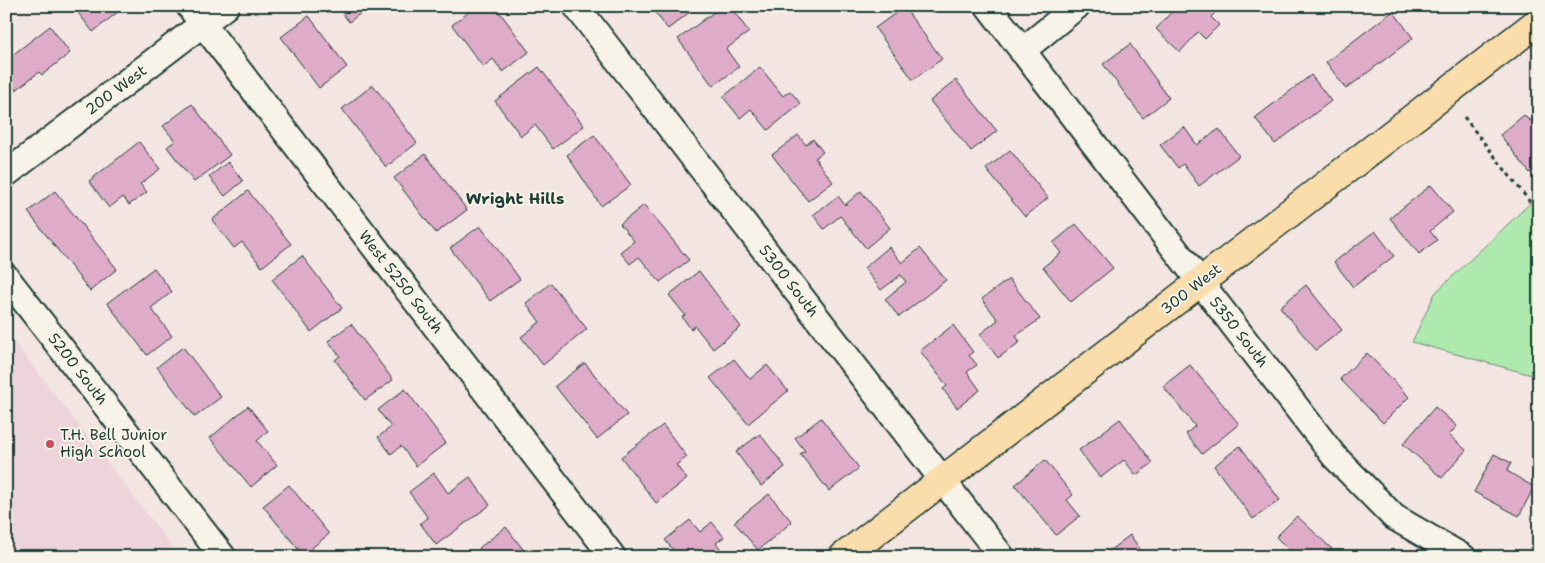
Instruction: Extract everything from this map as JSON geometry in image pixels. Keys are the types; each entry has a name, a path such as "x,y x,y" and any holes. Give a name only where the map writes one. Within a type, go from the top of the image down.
{"main road":[{"name":"300 West","path":"843,557 1539,21"}],"street":[{"name":"200 West","path":"6,174 196,15 226,6"},
{"name":"5300 South","path":"576,6 1002,557"},
{"name":"5350 South","path":"988,6 1334,456 1394,517 1463,557"},
{"path":"1022,50 1077,6"},
{"name":"West 5250 South","path":"196,15 613,557"},
{"name":"5200 South","path":"6,276 223,557"}],"path":[{"path":"1464,117 1530,202"}],"shaded area":[{"name":"T.H. Bell Junior High School","path":"6,331 180,557 6,557"}],"green space":[{"path":"1539,195 1539,377 1412,342 1435,293"}],"building":[{"path":"73,6 115,6 119,11 93,32"},
{"path":"337,6 370,6 349,22"},
{"path":"476,6 495,6 529,52 503,72 493,59 483,67 452,25"},
{"path":"650,6 694,6 695,8 668,29"},
{"path":"722,6 730,6 749,32 726,49 739,67 713,86 678,39"},
{"path":"1177,6 1222,6 1211,17 1219,25 1205,39 1198,32 1180,52 1156,29"},
{"path":"904,7 942,59 913,80 875,28"},
{"path":"1393,11 1413,38 1346,89 1326,62"},
{"path":"309,16 347,67 319,88 281,37"},
{"path":"50,26 70,53 42,75 39,72 16,90 6,78 6,60"},
{"path":"1130,44 1169,98 1143,118 1103,64"},
{"path":"539,67 584,126 553,149 535,125 521,136 495,101"},
{"path":"760,67 783,96 790,91 801,104 768,130 751,109 740,118 723,97"},
{"path":"1311,75 1331,101 1275,144 1255,118"},
{"path":"956,80 997,131 971,151 930,101"},
{"path":"373,85 417,143 386,167 342,109"},
{"path":"192,104 230,155 194,182 167,147 175,141 163,126"},
{"path":"1539,114 1539,165 1530,173 1500,135 1524,115 1530,121"},
{"path":"1184,127 1197,145 1219,129 1239,156 1199,186 1183,164 1178,168 1160,145"},
{"path":"594,135 631,185 601,206 567,155"},
{"path":"798,135 806,145 813,139 823,152 815,158 833,182 808,201 772,155"},
{"path":"139,142 160,169 140,184 147,192 129,205 123,197 109,208 89,181"},
{"path":"1010,150 1048,198 1025,217 986,169"},
{"path":"425,154 467,210 436,233 394,178"},
{"path":"228,162 243,181 225,196 209,177"},
{"path":"1431,185 1453,212 1430,231 1437,240 1419,254 1390,218"},
{"path":"55,191 117,269 90,291 28,212"},
{"path":"248,191 291,244 262,267 242,242 234,248 212,220"},
{"path":"861,191 890,228 866,248 840,216 824,229 813,215 838,196 845,205"},
{"path":"644,205 689,260 660,282 639,257 630,264 620,252 634,241 620,224"},
{"path":"1076,224 1113,268 1071,302 1043,267 1061,253 1053,243"},
{"path":"480,226 520,279 490,301 450,248"},
{"path":"1375,231 1394,256 1353,287 1334,262"},
{"path":"889,247 902,263 920,248 946,280 899,317 885,299 906,282 901,275 881,290 864,268"},
{"path":"302,256 342,308 311,332 272,279"},
{"path":"154,268 172,292 151,308 172,336 147,355 107,303"},
{"path":"699,271 741,327 713,349 695,326 691,329 682,317 685,315 669,295"},
{"path":"1009,279 1040,319 1016,336 1020,342 998,358 980,334 998,320 982,299"},
{"path":"551,283 587,329 543,365 521,337 540,322 526,303"},
{"path":"1306,285 1342,330 1316,350 1280,307"},
{"path":"351,324 393,380 365,400 335,360 340,356 328,341"},
{"path":"953,325 973,352 969,355 977,365 967,372 980,390 957,408 943,389 947,386 920,351"},
{"path":"183,347 221,397 195,417 157,367"},
{"path":"1367,353 1409,397 1383,423 1340,379"},
{"path":"734,359 750,379 767,365 788,391 748,424 710,378"},
{"path":"585,363 627,415 597,439 555,386"},
{"path":"1190,365 1239,424 1202,454 1186,434 1195,426 1163,386"},
{"path":"405,389 446,443 416,466 401,446 391,454 378,437 391,427 378,410"},
{"path":"248,406 268,431 257,441 277,465 251,487 210,438"},
{"path":"1435,407 1457,426 1449,435 1466,450 1442,478 1403,444"},
{"path":"821,418 859,468 829,491 800,454 805,451 795,438"},
{"path":"1120,419 1153,463 1136,475 1124,460 1100,478 1079,450"},
{"path":"663,425 687,457 676,465 687,479 656,503 621,457"},
{"path":"760,434 785,467 761,486 736,452"},
{"path":"1240,446 1280,500 1253,519 1214,466"},
{"path":"1494,454 1511,463 1507,471 1534,487 1519,516 1474,492"},
{"path":"1045,460 1073,495 1067,500 1080,516 1056,535 1015,485"},
{"path":"434,473 448,493 470,477 490,505 436,545 420,523 428,518 409,492"},
{"path":"289,485 329,534 303,555 263,506"},
{"path":"769,494 792,522 758,550 734,522"},
{"path":"1297,516 1332,549 1324,557 1296,557 1276,537"},
{"path":"690,520 700,532 712,522 724,537 716,543 727,557 679,557 665,540"},
{"path":"506,527 529,557 486,557 479,548"},
{"path":"1130,535 1145,556 1101,557"}],"place":[{"name":"T.H. Bell Junior High School","path":"50,444"}],"district":[{"name":"Wright Hills","path":"515,198"}]}
